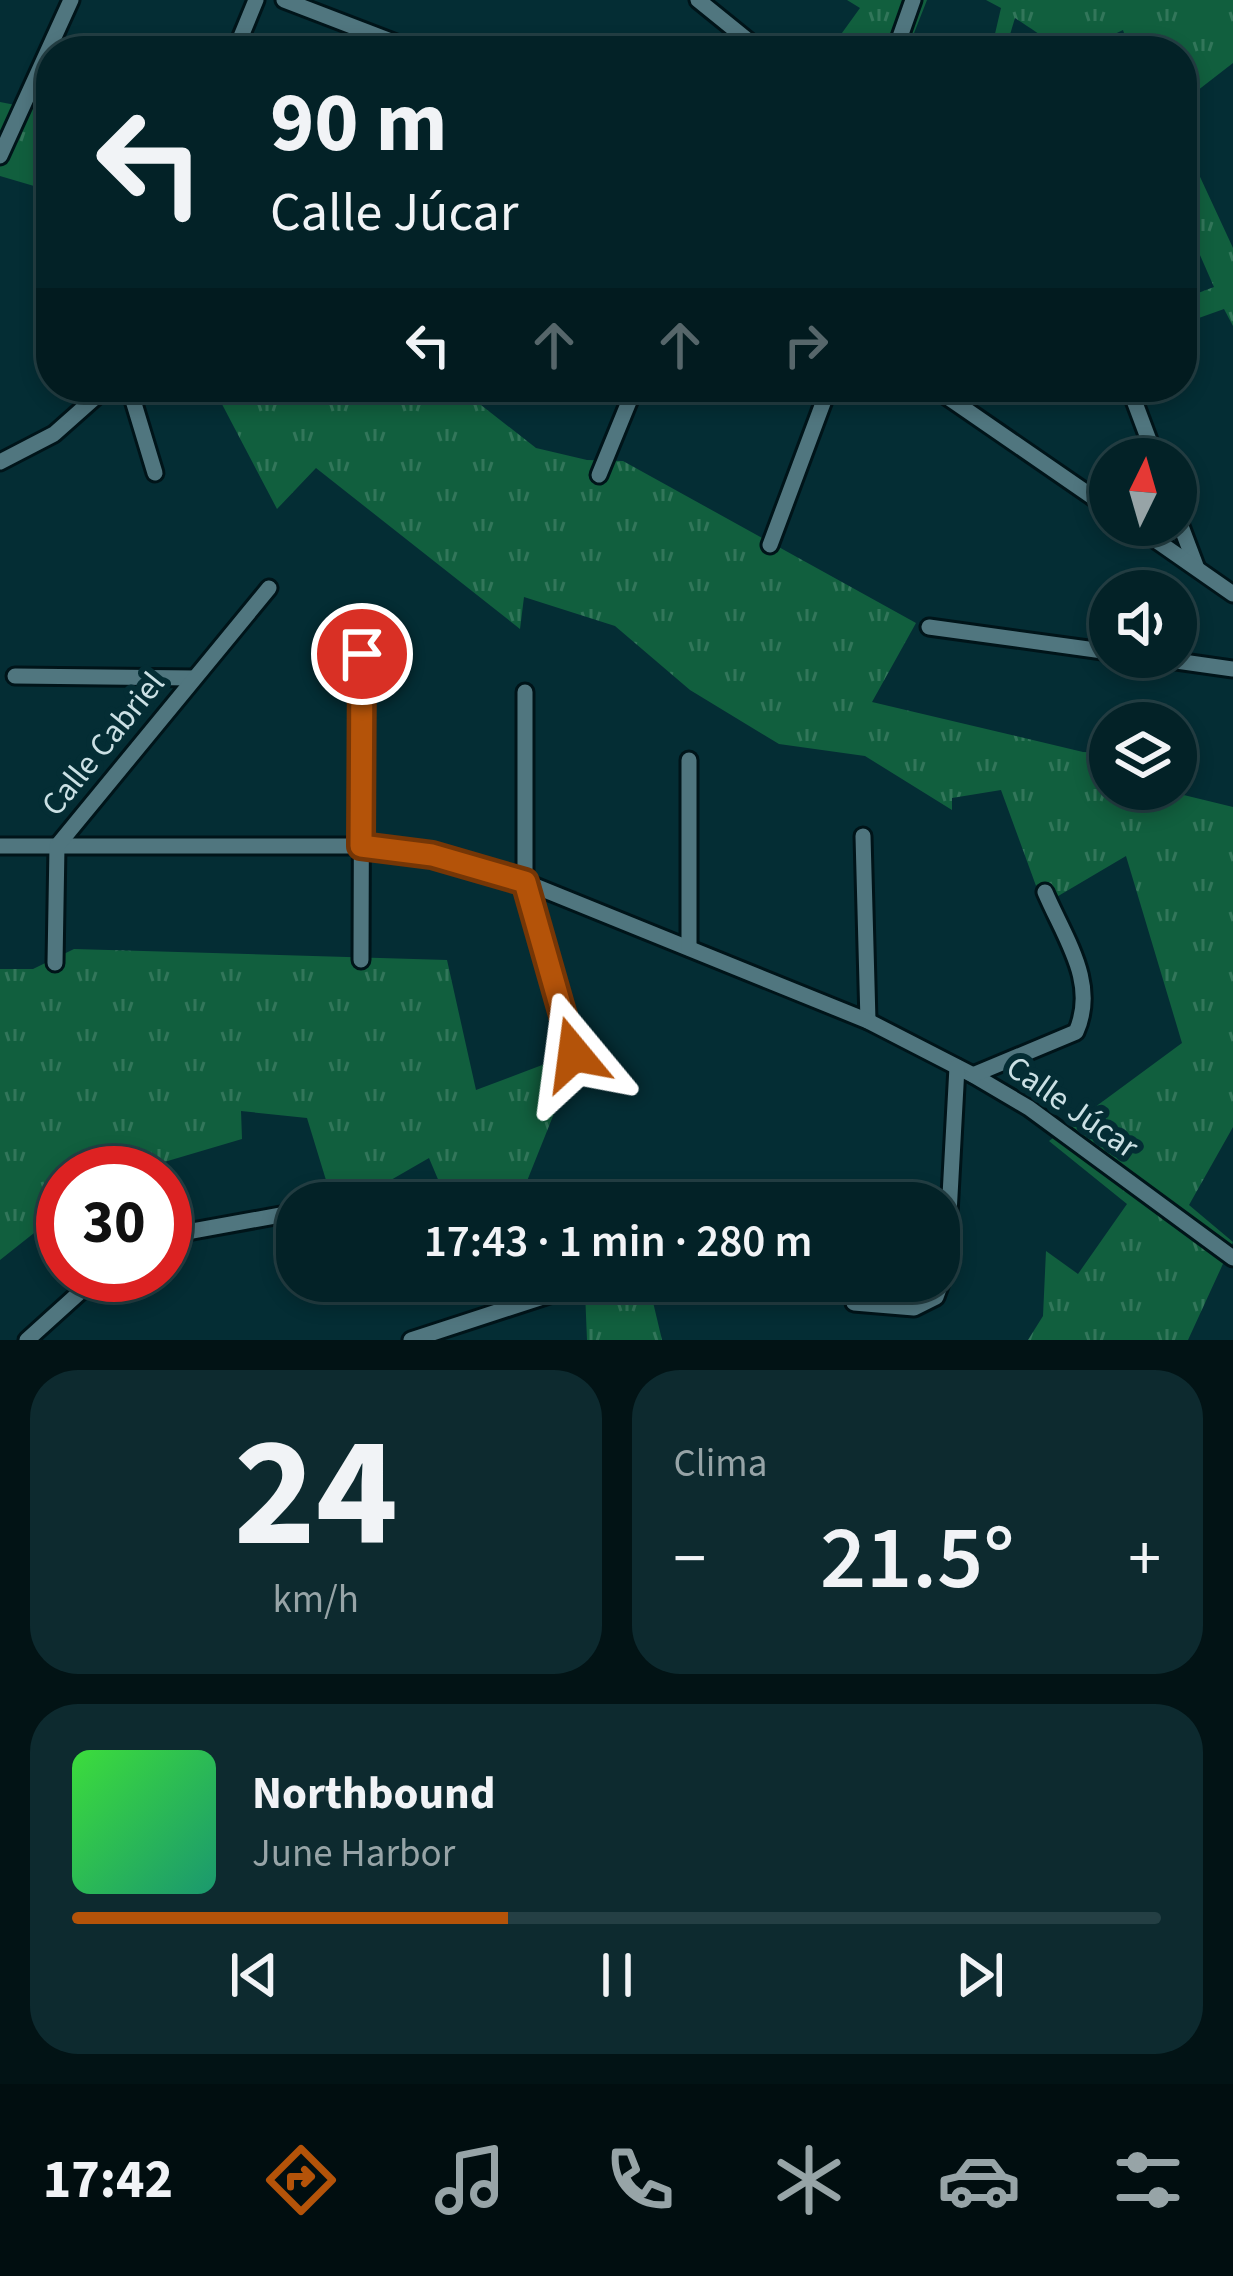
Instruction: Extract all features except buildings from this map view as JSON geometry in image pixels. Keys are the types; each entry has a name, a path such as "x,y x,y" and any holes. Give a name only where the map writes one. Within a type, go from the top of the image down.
{"street":[{"path":"56,36 74,0"},
{"path":"241,36 256,0"},
{"path":"284,0 378,36"},
{"path":"698,0 742,36"},
{"path":"900,36 913,0"},
{"path":"0,156 36,79"},
{"path":"0,462 54,434 90,402"},
{"path":"134,402 155,473"},
{"path":"599,476 628,402"},
{"path":"770,545 823,402"},
{"path":"955,402 1089,495"},
{"path":"1135,402 1148,438"},
{"path":"1164,546 1233,594"},
{"path":"1189,546 1197,568"},
{"name":"Calle Cabriel","path":"57,846 269,589"},
{"path":"929,627 1089,649"},
{"path":"361,960 362,654"},
{"path":"1197,664 1233,669"},
{"name":"Calle Cabriel","path":"15,676 194,678"},
{"path":"525,692 525,882 574,1054"},
{"path":"688,948 689,760"},
{"path":"863,836 868,1021"},
{"name":"Calle Júcar","path":"0,846 361,846 432,855 525,882 868,1021 974,1075 1029,1108 1233,1258"},
{"path":"56,963 57,846"},
{"path":"974,1075 1076,1032 1087,1010 1086,986 1045,892"},
{"path":"854,1303 914,1308 936,1297 946,1269 957,1066"},
{"path":"192,1231 276,1216"},
{"path":"27,1340 69,1302"},
{"path":"411,1340 528,1302"}],"green space":[{"path":"847,0 927,0 913,36 840,36 860,8"},
{"path":"986,0 1233,0 1233,63 1197,91 1197,36 1125,36 1123,30 1110,36 1042,36 1015,18 1010,36 994,36 1001,8"},
{"path":"0,102 36,109 36,187 0,176"},
{"path":"1197,170 1233,248 1233,326 1224,309 1197,319 1197,293 1214,287 1197,248"},
{"path":"221,402 477,402 536,448 587,460 623,461 916,623 872,702 1089,752 1089,810 1197,810 1197,798 1233,807 1233,1127 1189,1205 1233,1242 1188,1340 1028,1340 1043,1316 1046,1251 1078,1274 1127,1204 1049,1141 1182,1043 1126,856 1043,905 1001,790 952,798 952,810 865,756 779,744 690,690 615,626 524,597 520,629 316,468 277,509"},
{"path":"74,949 447,960 476,1090 579,1051 528,1182 439,1182 429,1158 387,1182 327,1182 307,1118 241,1111 242,1139 192,1154 192,1146 36,1146 36,1231 0,1260 0,969 33,969"},
{"path":"488,1302 545,1302 494,1316"},
{"path":"585,1302 653,1302 662,1340 587,1340"}],"route":[{"path":"362,654 361,846 432,855 525,882 574,1054"}]}
